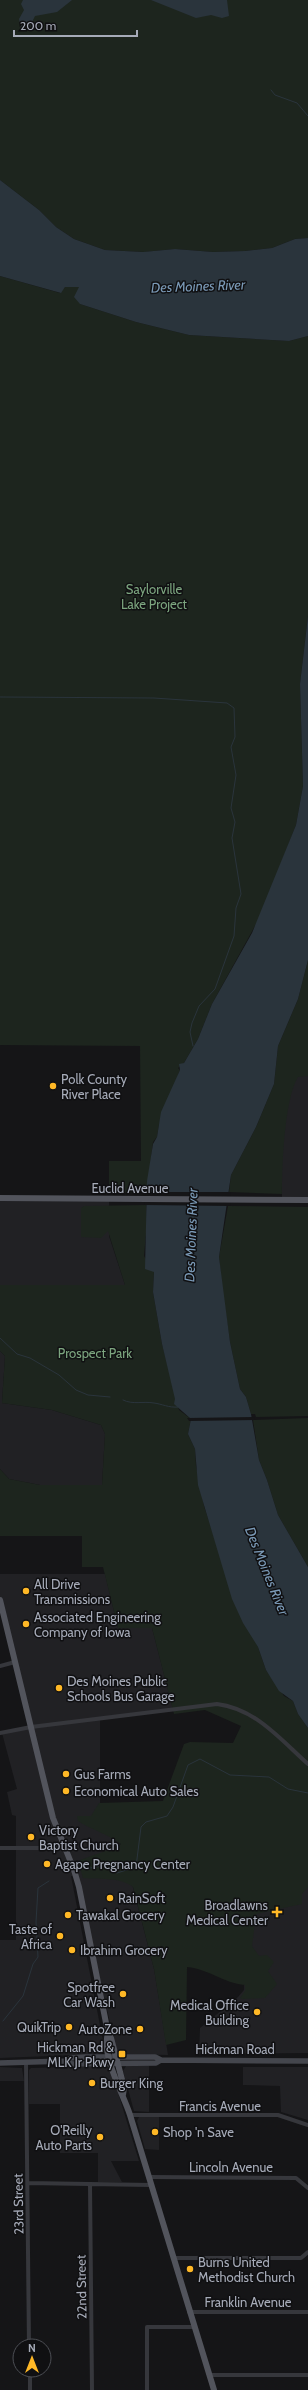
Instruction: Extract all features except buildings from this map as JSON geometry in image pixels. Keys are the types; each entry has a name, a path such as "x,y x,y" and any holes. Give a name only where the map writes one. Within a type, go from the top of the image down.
{"main road":[{"name":"Euclid Avenue","path":"0,1198 308,1200"},
{"path":"0,1600 53,1818 79,1887 108,2033 112,2038 113,2057 118,2089 123,2095 130,2115 172,2258 214,2390"},
{"name":"Hickman Road","path":"66,2061 71,2058 113,2057 155,2057 161,2060 308,2061"},
{"name":"Hickman Road","path":"0,2062 66,2061 72,2064 115,2064 156,2063 161,2060"}],"street":[{"path":"0,1666 15,1662"},
{"path":"0,1734 31,1727 204,1706 230,1706 256,1718 308,1764"},
{"path":"0,1848 65,1848"},
{"name":"23rd Street","path":"26,2062 29,2338"},
{"name":"Francis Avenue","path":"130,2115 278,2116 308,2126"},
{"name":"Lincoln Avenue","path":"149,2177 296,2178 308,2188"},
{"path":"28,2184 151,2185"},
{"name":"22nd Street","path":"90,2184 92,2390"},
{"path":"172,2258 301,2258 308,2252"},
{"name":"Franklin Avenue","path":"189,2312 308,2312"},
{"path":"147,2390 147,2327 194,2327"},
{"path":"209,2375 308,2375"},
{"path":"30,2378 30,2390"}],"shaded area":[{"path":"281,1074 308,1075 308,1200 282,1199"},
{"path":"0,1198 109,1199 109,1236 125,1285 0,1285"},
{"path":"0,1351 5,1356 2,1403 52,1410 101,1425 105,1434 102,1485 40,1485 9,1479 0,1469"},
{"path":"0,1574 105,1574 118,1628 152,1628 173,1709 100,1718 100,1817 109,1818 125,1857 154,1969 168,2055 121,2054 117,2052 76,1877 71,1876 105,2051 101,2054 0,2058 0,1940 16,1940 16,1816 12,1815 7,1792 17,1789 2,1733 30,1727 0,1600"},
{"name":"Broadlawns Medical Center","path":"308,1827 308,2053 199,2054 200,2028 238,1997 244,1990 248,1838"},
{"path":"105,2066 111,2070 139,2161 111,2161 122,2182 98,2182 98,2153 60,2153 60,2104 29,2104 29,2070 31,2068"},
{"path":"126,2066 149,2066 149,2112 134,2111 123,2071"},
{"path":"0,2067 22,2068 24,2081 0,2081"},
{"path":"243,2067 308,2067 308,2120 281,2112 280,2086 243,2085"},
{"path":"139,2117 159,2117 159,2150 145,2149 137,2121"}],"green space":[{"path":"0,0 308,0 308,238 295,239 272,248 245,251 213,252 175,249 144,252 105,250 74,239 56,227 39,210 0,180"},
{"name":"Saylorville Lake Project","path":"0,276 60,293 65,287 80,287 80,304 136,322 189,335 289,341 308,336 308,616 300,684 303,786 296,825 261,915 212,1004 198,1039 184,1063 178,1068 180,1070 159,1125 157,1137 153,1142 147,1192 109,1193 109,1161 141,1161 140,1046 0,1045"},
{"path":"308,960 308,1076 298,1077 293,1088 290,1101 285,1134 282,1194 229,1192 231,1175 256,1127 274,1084 278,1046 298,999"},
{"name":"Prospect Park","path":"146,1205 147,1221 144,1256 154,1272 153,1292 162,1344 179,1410 191,1419 188,1434 195,1449 196,1466 204,1506 227,1576 258,1647 266,1670 284,1696 293,1701 298,1714 308,1728 308,1887 302,1894 302,1904 256,1914 252,1946 259,1956 267,1955 274,1962 268,1971 277,1984 265,1998 242,1999 240,1998 245,1991 245,1985 230,1982 202,1970 187,1967 186,2040 166,2045 154,1969 133,1887 121,1881 83,1878 79,1865 80,1860 117,1847 121,1844 111,1837 78,1821 77,1816 91,1816 99,1803 163,1801 184,1744 190,1742 233,1743 241,1726 205,1710 174,1714 152,1628 118,1628 103,1567 82,1567 82,1536 0,1536 0,1469 9,1479 40,1485 102,1485 105,1434 101,1425 52,1410 2,1403 5,1356 0,1351 0,1285 125,1285 108,1231 101,1238 81,1237 81,1208 84,1206"},
{"path":"228,1206 308,1207 308,1416 256,1417 255,1414 251,1414 246,1397 240,1389 230,1342 219,1257"},
{"path":"308,1418 308,1567 278,1515 259,1460 253,1420"}],"water":[{"path":"23,0 72,0 57,12 35,16 29,28 21,28 19,19 24,10 21,4"},
{"path":"151,0 227,0 229,16 222,18 211,15 196,18"},
{"name":"Des Moines River","path":"0,180 39,210 56,227 74,239 105,250 143,252 175,249 213,252 245,251 272,248 295,239 308,238 308,336 289,341 189,335 136,322 80,304 74,297 79,287 65,287 61,293 0,276"},
{"name":"Des Moines River","path":"308,616 308,960 298,999 278,1046 274,1084 256,1127 231,1175 219,1257 230,1342 240,1389 246,1397 251,1414 259,1460 278,1515 308,1567 308,1728 298,1714 293,1701 279,1691 266,1670 258,1647 243,1623 232,1599 198,1485 195,1449 188,1434 191,1419 174,1404 175,1399 162,1344 153,1292 154,1272 145,1269 147,1181 153,1144 157,1137 161,1112 180,1070 179,1064 184,1063 198,1039 212,1004 252,933 296,825 303,786 300,684"}],"pier":[{"path":"145,1192 231,1192 230,1206 144,1205"},
{"path":"254,1417 255,1420 189,1421 187,1418"}],"waterway":[{"path":"271,90 275,95 297,103 308,116"},
{"path":"0,697 154,698 227,703 234,708 235,737 231,747 236,775 231,808 235,822 232,838 241,894 236,908 234,936 215,989 199,1006 192,1023 190,1032 193,1046"},
{"path":"0,1338 17,1354 30,1358 59,1375 76,1390 88,1395 110,1397"},
{"path":"123,1400 178,1407"},
{"path":"84,1869 102,1866 117,1873 136,1867 141,1827 146,1822 167,1816 173,1807 188,1765 200,1759 230,1775 269,1777 288,1789 308,1793"},
{"path":"3,2021 23,1996 33,1964 38,1957 36,1922 38,1888 49,1881"}],"place":[{"name":"Polk County River Place","path":"53,1086"},
{"name":"All Drive Transmissions","path":"26,1591"},
{"name":"Associated Engineering Company of Iowa","path":"26,1624"},
{"name":"Des Moines Public Schools Bus Garage","path":"59,1688"},
{"name":"Gus Farms","path":"66,1774"},
{"name":"Economical Auto Sales","path":"66,1791"},
{"name":"Victory Baptist Church","path":"31,1837"},
{"name":"Agape Pregnancy Center","path":"47,1864"},
{"name":"RainSoft","path":"110,1898"},
{"name":"Broadlawns Medical Center","path":"277,1912"},
{"name":"Tawakal Grocery","path":"68,1915"},
{"name":"Taste of Africa","path":"60,1936"},
{"name":"Ibrahim Grocery","path":"72,1950"},
{"name":"Spotfree Car Wash","path":"123,1994"},
{"name":"Medical Office Building","path":"257,2012"},
{"name":"QuikTrip","path":"69,2027"},
{"name":"AutoZone","path":"140,2029"},
{"name":"Hickman Rd & MLK Jr Pkwy","path":"122,2054"},
{"name":"Burger King","path":"92,2083"},
{"name":"Shop 'n Save","path":"155,2132"},
{"name":"O'Reilly Auto Parts","path":"100,2137"},
{"name":"Burns United Methodist Church","path":"190,2269"}]}
